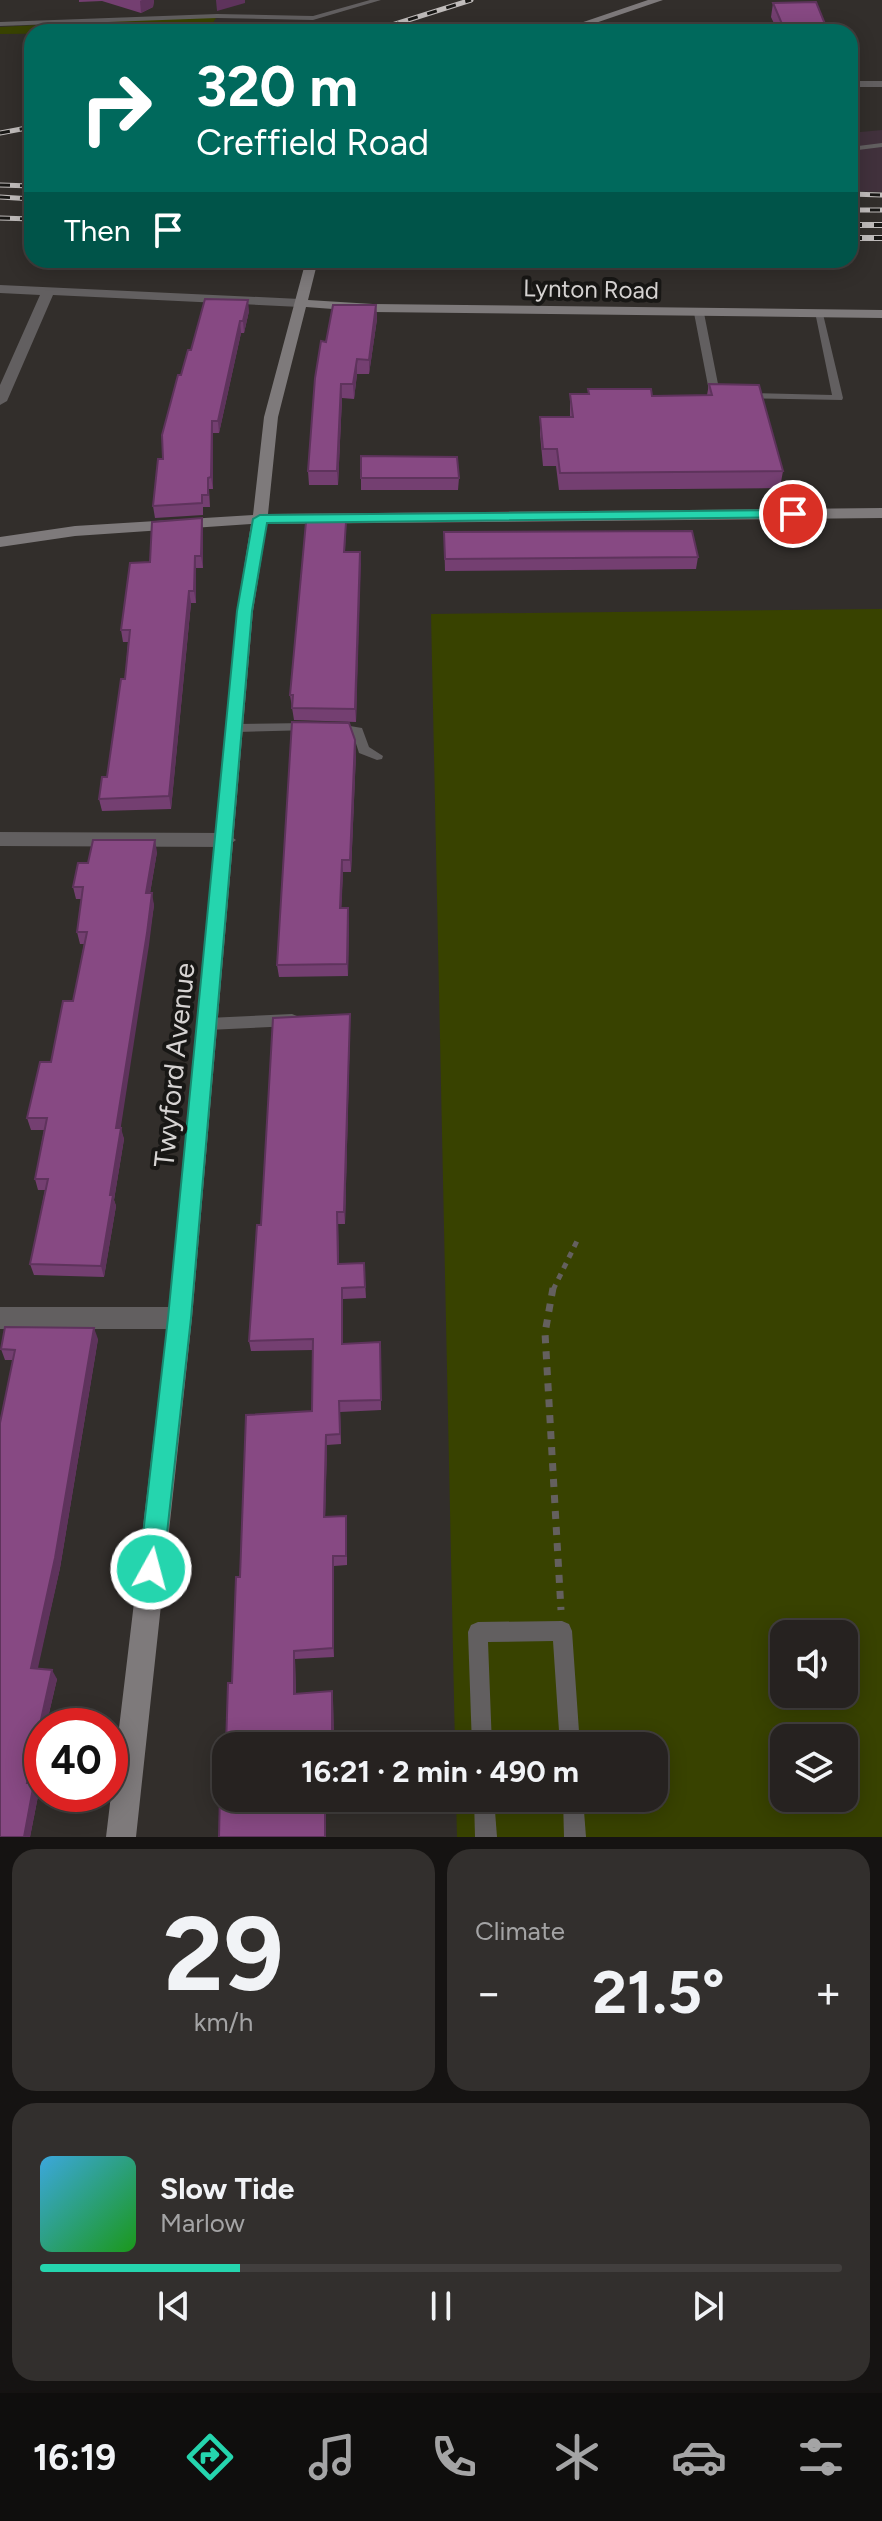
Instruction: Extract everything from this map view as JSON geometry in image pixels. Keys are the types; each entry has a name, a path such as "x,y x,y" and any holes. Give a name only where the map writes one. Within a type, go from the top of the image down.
{"street":[{"path":"584,24 658,0"},
{"path":"858,84 882,84"},
{"name":"Twyford Avenue","path":"121,1837 180,1318 245,611 260,519 271,417 310,268"},
{"path":"0,289 300,303"},
{"path":"0,401 48,292"},
{"name":"Lynton Road","path":"300,303 389,308 882,314"},
{"path":"0,542 75,531 260,519 882,513"},
{"path":"0,839 226,840"},
{"path":"0,1318 180,1318"}],"lane":[{"path":"0,24 217,16 313,18 378,0"},
{"path":"858,148 882,145"},
{"path":"699,313 714,391 729,395 838,398 818,314"},
{"path":"236,728 352,727 358,731 363,750 377,756"},
{"path":"208,1024 309,1019"},
{"path":"482,1732 478,1632 562,1631 569,1732"},
{"path":"485,1812 486,1837"},
{"path":"574,1812 575,1837"}],"path":[{"path":"562,1631 545,1333 553,1288 577,1241"}],"shaded area":[{"path":"882,130 882,192 858,191 858,132"}],"green space":[{"path":"217,16 212,24 59,24"},
{"path":"24,26 24,34 0,34 0,27"},
{"path":"882,609 882,1837 457,1837 456,1812 668,1812 668,1732 455,1732 431,614"}],"building":[{"path":"816,2 825,24 782,24 773,3"},
{"path":"205,299 248,300 243,321 240,321 218,421 212,421 208,495 202,495 202,503 153,506 158,459 163,459 162,435 178,375 181,375 188,350 191,350"},
{"path":"333,305 376,305 369,360 357,359 353,384 341,384 337,471 308,471 315,378 321,341 326,342"},
{"path":"709,384 759,385 783,471 560,473 557,449 543,449 540,417 573,417 570,394 589,394 588,389 651,389 652,396 712,395"},
{"path":"361,456 457,457 459,478 361,478"},
{"path":"202,518 201,556 195,556 194,591 189,591 169,796 99,799 102,777 107,777 121,679 125,679 130,630 121,630 130,563 150,562 152,522"},
{"path":"306,522 346,522 344,552 360,552 355,709 292,708 293,695 290,695"},
{"path":"692,531 698,557 445,559 444,532"},
{"path":"292,722 349,723 355,740 350,860 342,860 340,908 348,908 347,964 277,965"},
{"path":"93,840 155,840 146,893 152,893 147,933 116,1128 121,1128 110,1195 113,1195 101,1266 30,1264 48,1179 35,1179 47,1118 27,1118 40,1062 51,1062 63,1001 73,1001 87,932 77,932 83,887 73,887 78,863 88,863"},
{"path":"350,1014 344,1212 337,1212 338,1264 364,1263 365,1287 342,1288 342,1344 380,1342 381,1400 339,1401 340,1434 326,1435 324,1517 346,1516 346,1556 333,1556 333,1648 294,1651 294,1694 332,1691 332,1732 226,1732 228,1683 232,1683 236,1577 240,1577 246,1415 312,1411 313,1339 249,1341 257,1225 261,1225 273,1018"},
{"path":"5,1327 94,1328 55,1558 31,1668 52,1670 44,1708 24,1708 24,1812 29,1812 24,1837 0,1837 0,1423 15,1350 1,1349"},
{"path":"220,1812 325,1812 325,1837 219,1837"}],"railway":[{"path":"395,24 471,0"},
{"path":"0,133 24,128"},
{"path":"0,185 24,186"},
{"path":"858,194 882,195"},
{"path":"0,197 24,198"},
{"path":"858,210 882,210"},
{"path":"0,218 24,219"},
{"path":"858,225 882,225"},
{"path":"858,238 882,238"}],"route":[{"path":"151,1569 180,1318 245,611 260,519 793,514"}]}
